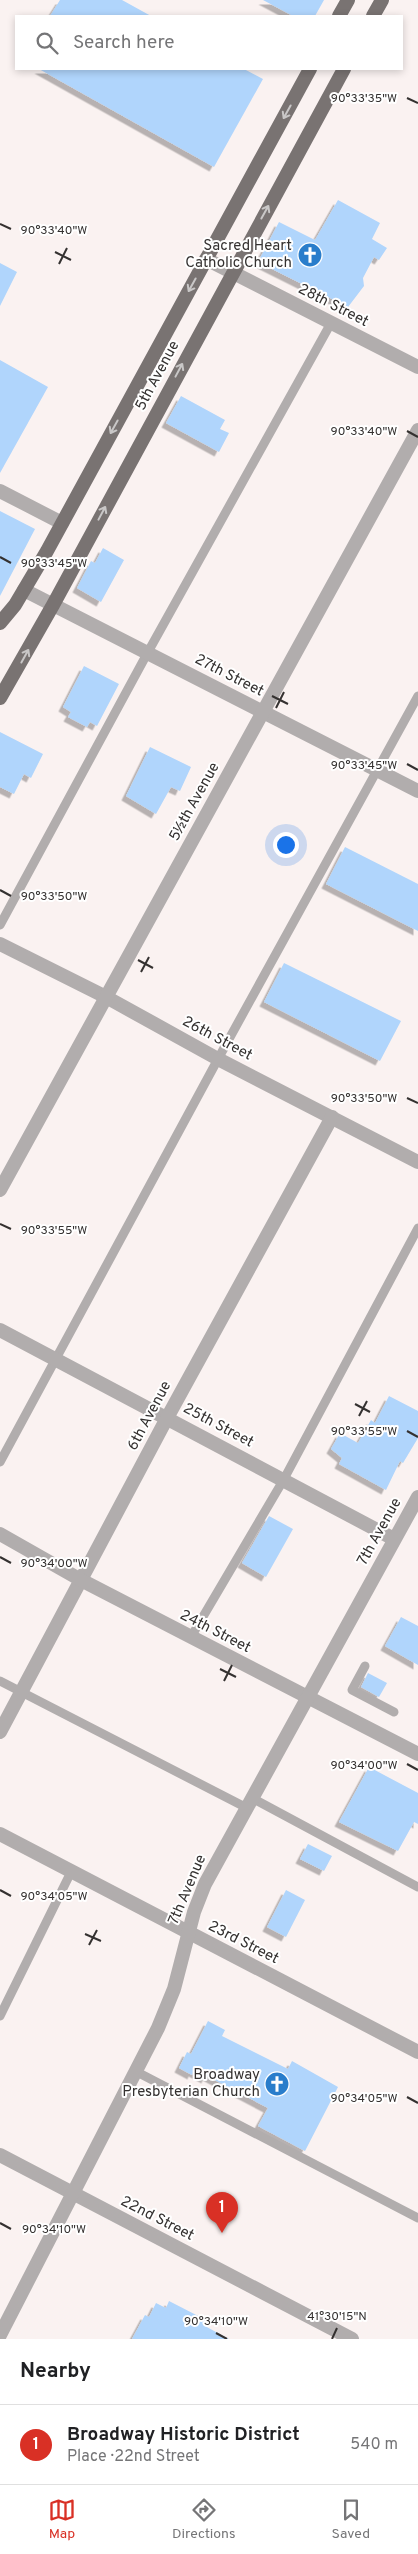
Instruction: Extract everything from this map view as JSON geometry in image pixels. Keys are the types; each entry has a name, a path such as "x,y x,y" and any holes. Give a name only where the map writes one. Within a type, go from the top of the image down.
{"main road":[{"path":"340,15 348,0"},
{"path":"374,15 382,0"},
{"name":"5th Avenue","path":"0,623 15,605 62,523 309,70"},
{"name":"5th Avenue","path":"0,698 53,605 343,70"}],"street":[{"name":"28th Street","path":"206,259 418,367"},
{"name":"5½th Avenue","path":"0,1190 418,430"},
{"path":"0,491 62,523"},
{"name":"27th Street","path":"24,590 148,652 376,772 418,791"},
{"name":"26th Street","path":"0,944 106,997 218,1059 418,1162"},
{"name":"6th Avenue","path":"0,1732 167,1418 332,1117"},
{"name":"25th Street","path":"0,1330 394,1539"},
{"name":"7th Avenue","path":"0,2335 158,2028 174,1989 187,1933 205,1884 418,1497"},
{"name":"24th Street","path":"0,1534 81,1580 418,1754"},
{"name":"23rd Street","path":"0,1834 418,2052"},
{"name":"22nd Street","path":"0,2155 352,2339"}],"lane":[{"path":"0,925 148,652 331,323"},
{"path":"0,1462 218,1059 418,696"},
{"path":"191,1637 284,1479 418,1228"},
{"path":"365,1666 352,1690 394,1712"},
{"path":"0,1681 418,1887"},
{"path":"0,2016 72,1870"},
{"path":"137,2072 418,2218"}],"building":[{"path":"60,0 122,0 149,15 51,15"},
{"path":"263,0 324,0 316,15 291,15"},
{"path":"41,70 246,70 263,79 214,167"},
{"name":"Sacred Heart Catholic Church","path":"338,200 380,223 372,239 387,248 379,260 374,257 363,278 364,286 348,307 258,262 279,222 315,240"},
{"path":"0,263 17,272 0,306"},
{"path":"0,360 48,387 0,473"},
{"path":"181,396 225,420 220,429 229,433 219,452 166,423"},
{"path":"0,511 35,529 0,596"},
{"path":"103,548 124,560 101,602 77,588 91,561 95,563"},
{"path":"84,666 119,684 97,726 90,722 87,727 68,717 71,712 63,707"},
{"path":"0,732 43,754 31,778 24,774 14,794 0,787"},
{"path":"150,747 191,767 180,791 171,787 156,814 126,796"},
{"path":"345,847 418,884 418,931 326,884"},
{"path":"284,963 401,1021 380,1061 264,1002"},
{"path":"389,1396 418,1411 418,1438 403,1463 400,1461 386,1490 339,1464 342,1458 331,1449 340,1433 358,1443 371,1420 375,1423"},
{"path":"269,1516 293,1529 266,1577 242,1563"},
{"path":"401,1617 418,1626 418,1665 385,1646"},
{"path":"368,1673 387,1683 379,1697 361,1687"},
{"path":"369,1767 418,1793 418,1824 414,1822 398,1851 339,1822"},
{"path":"308,1844 332,1856 324,1871 300,1859"},
{"path":"286,1890 305,1900 286,1937 267,1927"},
{"name":"Broadway Presbyterian Church","path":"208,2021 225,2030 222,2036 288,2069 292,2061 338,2087 305,2151 258,2126 268,2108 207,2076 206,2079 193,2072 192,2075 179,2068 187,2052 191,2054"},
{"path":"169,2301 206,2320 203,2325 229,2339 132,2339 145,2315 149,2317 156,2303 166,2308"}],"place":[{"name":"Sacred Heart Catholic Church","path":"310,255"},
{"name":"Broadway Presbyterian Church","path":"277,2084"},
{"name":"Broadway Historic District","path":"222,2233"}]}
